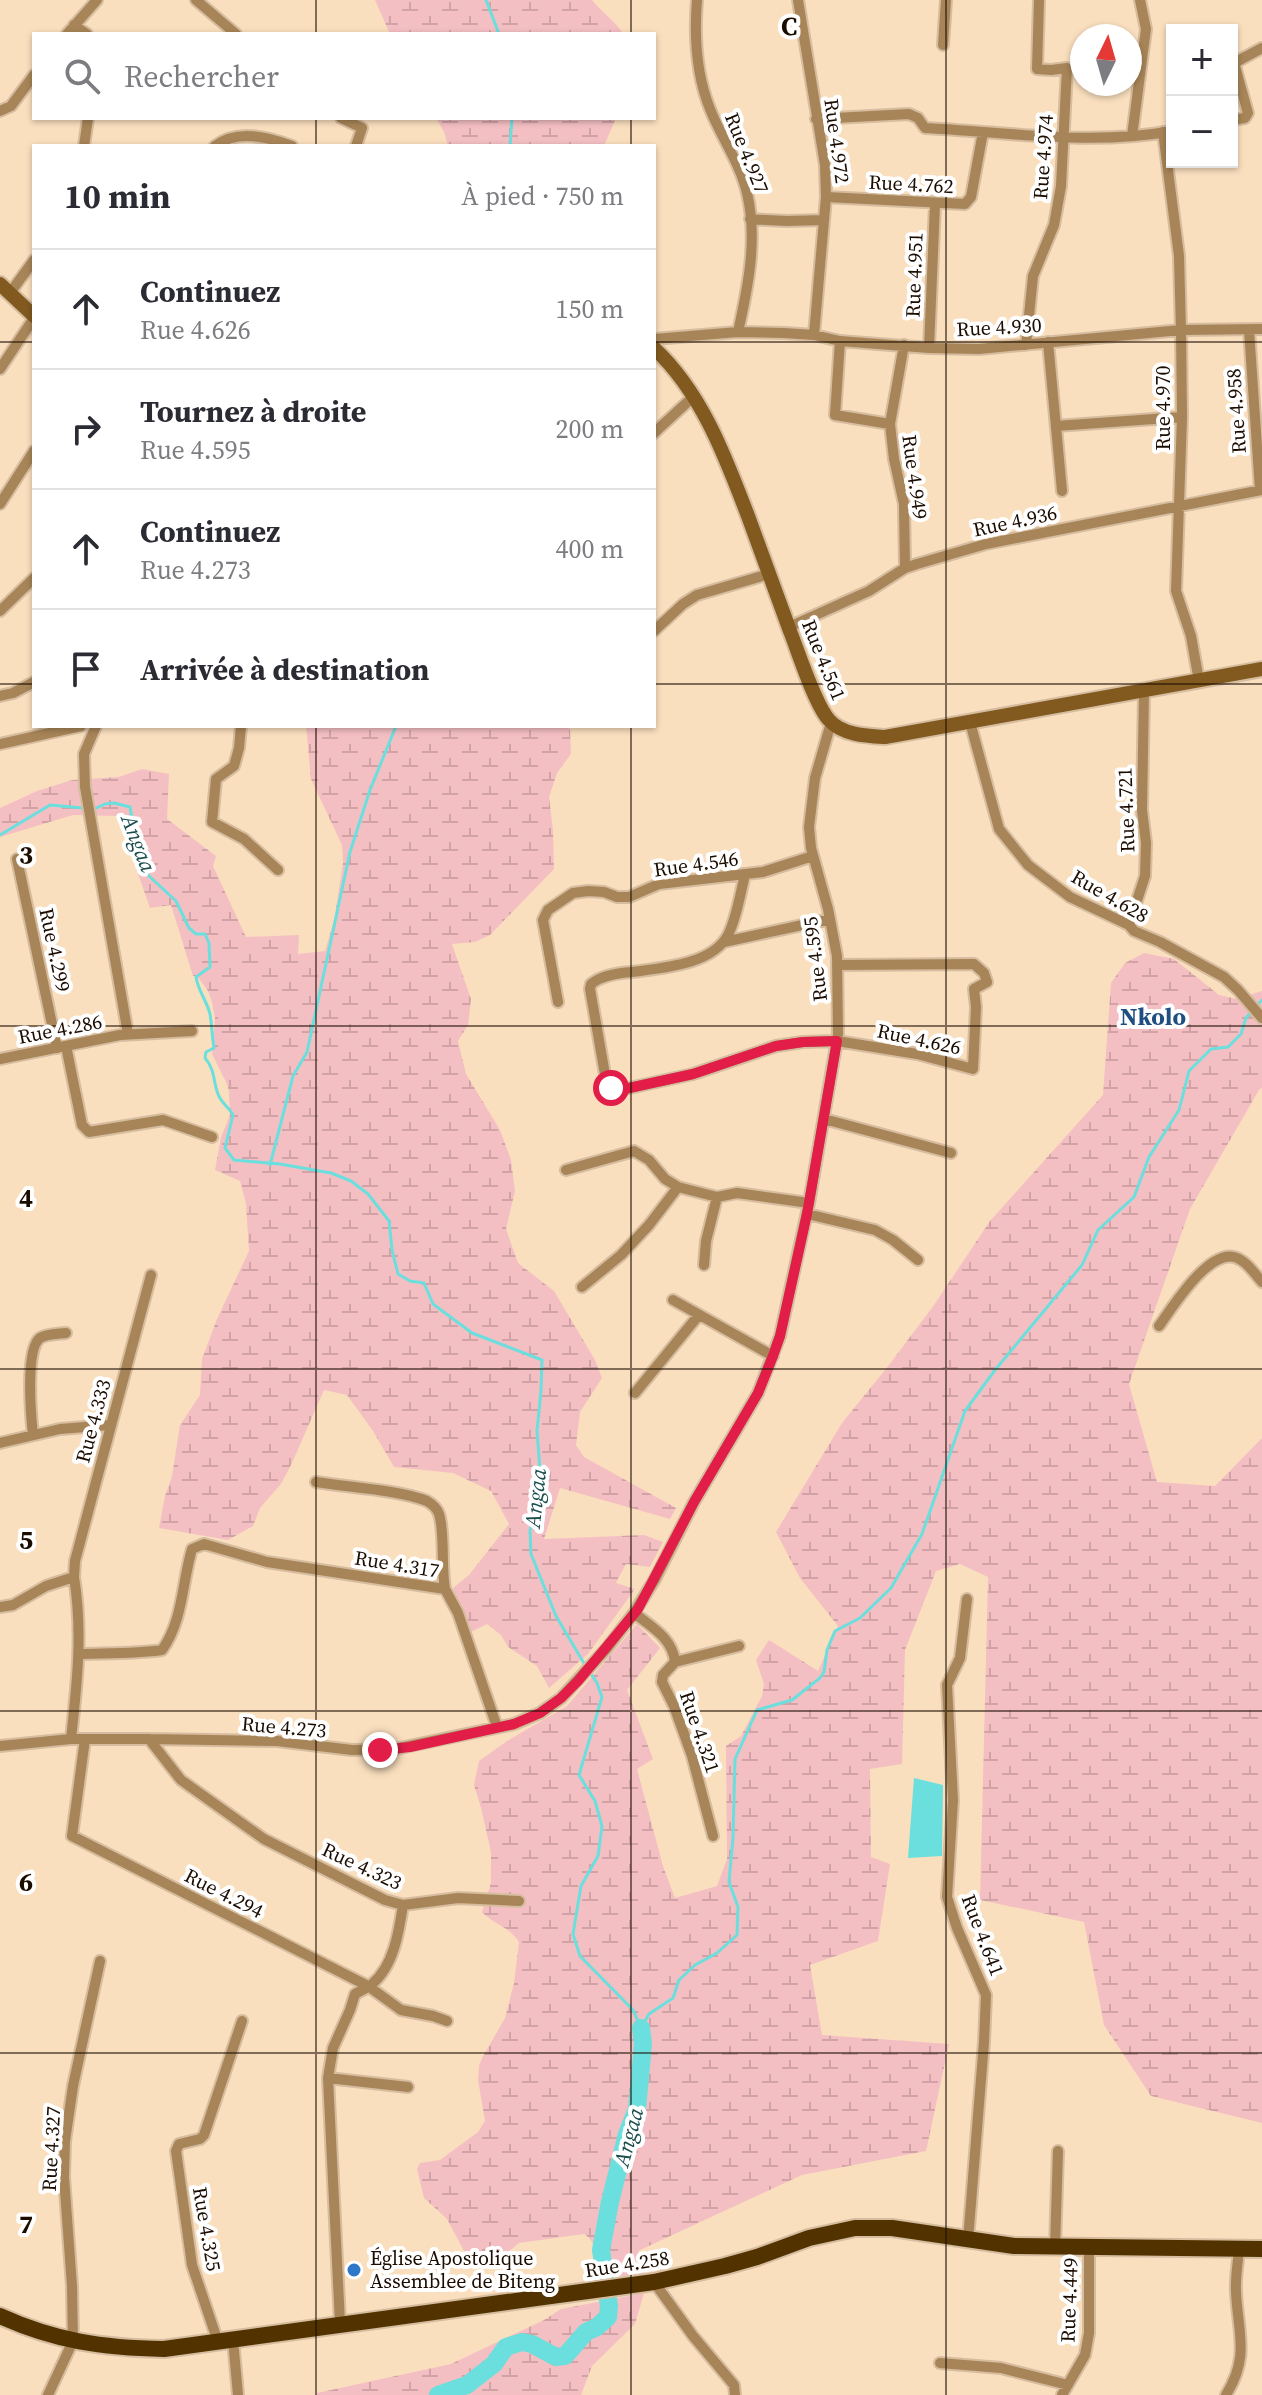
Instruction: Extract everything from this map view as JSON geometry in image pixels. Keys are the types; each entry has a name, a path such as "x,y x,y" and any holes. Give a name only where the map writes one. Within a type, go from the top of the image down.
{"highway":[{"name":"Rue 4.258","path":"0,2316 21,2326 73,2341 116,2348 148,2349 226,2341 654,2282 725,2266 809,2238 855,2228 892,2228 1014,2246 1262,2249"}],"main road":[{"path":"5,288 32,315"},
{"name":"Rue 4.561","path":"656,350 684,381 702,409 737,487 817,697 831,723 851,732 885,737 1262,669"}],"street":[{"path":"70,30 97,0"},
{"path":"196,0 234,32"},
{"name":"Rue 4.927","path":"697,0 696,42 700,76 710,109 747,190 751,274 738,332"},
{"name":"Rue 4.972","path":"798,0 825,165 826,197 814,335"},
{"path":"943,45 946,0"},
{"name":"Rue 4.974","path":"1026,345 1033,276 1054,225 1065,137 1067,68 1037,69 1039,0"},
{"path":"1132,136 1146,29 1140,0"},
{"path":"1238,119 1245,118 1248,113 1236,62 1262,48"},
{"path":"0,111 11,106 32,78"},
{"path":"816,119 909,114 918,118 925,128 1065,137 1166,132"},
{"path":"84,144 88,120"},
{"path":"345,120 362,128 357,144"},
{"name":"Rue 4.762","path":"826,197 965,204 969,202 983,132"},
{"path":"218,144 228,137 237,136 253,136 284,144"},
{"name":"Rue 4.970","path":"1171,168 1179,256 1182,417 1176,591 1191,636 1199,681"},
{"name":"Rue 4.951","path":"929,348 935,204"},
{"path":"750,219 824,220"},
{"path":"5,288 32,262"},
{"path":"0,369 32,320"},
{"name":"Rue 4.930","path":"738,332 814,335 840,341 929,348 979,349 1181,330 1262,329"},
{"name":"Rue 4.958","path":"1249,330 1261,490"},
{"path":"656,339 738,332"},
{"path":"840,341 835,415 890,424"},
{"path":"1048,342 1062,491"},
{"name":"Rue 4.949","path":"904,345 890,424 904,504 905,568"},
{"path":"656,431 694,396"},
{"path":"1056,426 1182,417"},
{"path":"0,504 32,454"},
{"name":"Rue 4.936","path":"789,627 869,591 905,568 986,544 1261,490"},
{"path":"656,629 697,595 769,574"},
{"path":"0,611 32,580"},
{"path":"0,696 32,683"},
{"name":"Rue 4.721","path":"1129,925 1145,876 1146,843 1142,810 1144,692"},
{"name":"Rue 4.628","path":"970,722 999,829 1028,865 1070,897 1224,977 1261,1017"},
{"name":"Rue 4.595","path":"780,1336 808,1208 837,1041 838,965 830,919 809,839 815,778 831,723"},
{"path":"0,744 72,728"},
{"path":"95,728 84,754 85,787 128,1034"},
{"path":"241,728 234,766 216,779 212,822 244,839 278,870"},
{"name":"Rue 4.546","path":"558,1002 544,915 573,893 604,892 629,897 659,884 745,875 780,868 813,856"},
{"name":"Rue 4.299","path":"17,859 82,1125 89,1132 163,1120 212,1137"},
{"path":"724,942 745,875"},
{"path":"724,942 830,919"},
{"name":"Rue 4.626","path":"724,942 681,965 606,976 591,984 606,1080 611,1088 620,1090 693,1074 787,1043 837,1041 917,1054 973,1069 974,989 987,982 984,973 974,964 838,965"},
{"name":"Rue 4.286","path":"0,1059 128,1034 192,1031"},
{"path":"824,1119 951,1153"},
{"path":"566,1170 634,1151 649,1160 665,1179 678,1187 717,1197 737,1193 808,1208 875,1230 918,1260"},
{"path":"582,1287 621,1255 678,1187"},
{"path":"704,1265 706,1241 717,1197"},
{"path":"1159,1326 1199,1274 1222,1258 1235,1257 1245,1263 1262,1282"},
{"name":"Rue 4.333","path":"74,1577 75,1561 151,1275"},
{"path":"673,1300 773,1356"},
{"path":"635,1393 698,1316"},
{"path":"33,1435 30,1402 35,1344 42,1337 66,1333"},
{"name":"Rue 4.273","path":"0,1746 71,1739 149,1739 277,1741 352,1750 380,1750 410,1747 514,1724 540,1713 561,1698 634,1613 758,1393 780,1336"},
{"path":"0,1443 60,1429 110,1425"},
{"path":"316,1482 409,1496 429,1502 435,1507 440,1521 445,1589"},
{"name":"Rue 4.317","path":"79,1654 137,1654 162,1650 177,1622 192,1549 198,1545 216,1547 267,1562 445,1589 462,1624 497,1727"},
{"path":"0,1607 20,1603 46,1586 74,1577 79,1654 71,1739"},
{"name":"Rue 4.641","path":"967,1599 960,1658 947,1685 953,1800 947,1897 986,1995 968,2240"},
{"path":"634,1613 667,1641 675,1662 739,1646"},
{"name":"Rue 4.321","path":"675,1662 663,1675 662,1682 692,1756 713,1836"},
{"name":"Rue 4.294","path":"85,1739 72,1836 368,1986 401,2010 447,2021"},
{"name":"Rue 4.323","path":"149,1739 181,1780 264,1839 385,1900 403,1905 391,1955 373,1984 355,1994 333,2048 328,2078 340,2323"},
{"path":"403,1905 458,1898 519,1901"},
{"name":"Rue 4.327","path":"73,2341 64,2177 65,2141 73,2086 100,1961"},
{"name":"Rue 4.325","path":"226,2341 192,2265 176,2151 179,2144 202,2137 242,2021"},
{"path":"328,2078 408,2087"},
{"path":"1055,2247 1058,2151"},
{"name":"Rue 4.449","path":"1065,2390 1085,2355 1089,2333 1089,2247"},
{"path":"1226,2395 1236,2379 1243,2345 1236,2289 1239,2249"},
{"path":"654,2282 734,2385 735,2395"},
{"path":"48,2395 73,2341"},
{"path":"226,2341 238,2395"},
{"path":"940,2363 1001,2368 1065,2390"}],"green space":[{"path":"375,0 592,0 621,32 389,32"},
{"path":"437,120 615,120 605,144 447,144"},
{"path":"306,728 570,729 571,754 557,773 549,797 554,869 490,935 475,942 452,944 471,999 468,1025 458,1041 466,1074 500,1130 511,1160 515,1191 506,1229 518,1263 554,1291 595,1360 602,1378 580,1412 576,1445 584,1457 676,1508 670,1519 560,1488 544,1539 644,1535 663,1542 650,1567 626,1564 616,1583 635,1589 588,1654 549,1688 537,1666 508,1647 501,1635 487,1624 469,1633 453,1588 469,1575 509,1524 491,1491 453,1473 394,1467 347,1395 324,1390 292,1463 281,1484 260,1508 253,1526 228,1540 159,1528 180,1425 200,1395 202,1359 249,1251 246,1204 240,1181 215,1170 221,1137 230,1115 227,1084 212,1054 215,1018 212,1002 208,991 197,976 193,976 171,905 150,908 118,816 73,815 0,837 0,808 37,791 72,780 119,777 142,769 169,774 167,819 216,856 213,866 246,937 299,935 298,954 325,951 334,921 343,863 342,845 311,779"},
{"path":"1144,953 1174,959 1219,995 1237,999 1262,991 1262,1088 1190,1209 1129,1384 1157,1482 1215,1486 1262,1438 1262,2123 1151,2096 1104,2025 1084,1922 980,1900 988,1577 960,1564 936,1571 905,1650 902,1764 870,1769 871,1857 890,1864 878,1941 810,1965 822,2035 949,2044 926,2151 802,2175 638,2251 646,2274 599,2278 594,2247 584,2234 519,2243 489,2268 465,2259 447,2219 424,2198 417,2169 420,2163 440,2160 478,2132 485,2121 478,2080 479,2066 505,2018 514,1983 519,1942 482,1912 491,1883 491,1852 474,1785 479,1761 567,1706 637,1624 660,1648 627,1690 653,1759 637,1769 663,1866 675,1898 717,1886 727,1859 726,1746 741,1736 762,1696 764,1684 756,1660 769,1640 818,1671 838,1626 800,1578 776,1532 842,1423 934,1305 990,1221 1103,1095 1111,983 1125,963"},
{"path":"644,2293 635,2324 592,2366 581,2395 317,2395 451,2364 561,2309"}],"water":[{"path":"914,1778 943,1785 942,1856 908,1858"}],"waterway":[{"path":"486,0 498,32"},
{"path":"510,144 512,120"},
{"path":"270,1165 293,1076 307,1052 350,852 370,790 395,728"},
{"name":"Angaa","path":"0,835 50,805 94,809 114,803 130,807 137,846 144,857 148,875 176,901 189,928 196,934 205,934 209,943 210,967 196,977 209,1009 214,1048 206,1052 205,1058 219,1097 233,1115 225,1148 234,1160 331,1173 351,1181 368,1194 389,1221 398,1274 410,1281 424,1283 433,1304 472,1333 542,1360 537,1431 541,1483 530,1531 531,1554 556,1616 585,1665"},
{"path":"1256,1006 1262,1000"},
{"path":"641,2028 649,2014 673,1998 679,1980 737,1935 738,1907 729,1882 735,1759 757,1710 792,1700 820,1678 835,1631 860,1618 891,1588 922,1534 965,1411 1082,1265 1098,1230 1134,1197 1149,1157 1179,1110 1189,1071 1211,1049 1228,1047 1241,1034 1251,1012"},
{"name":"Angaa","path":"589,1671 602,1697 579,1775 595,1801 602,1826 598,1856 581,1886 573,1934 580,1956 633,2010 641,2028"},
{"name":"Angaa","path":"438,2395 467,2385 494,2364 506,2347 522,2342 556,2357 565,2356 586,2332 608,2317 601,2250 627,2134 637,2109 643,2044 641,2028"}],"place":[{"name":"Église Apostolique Assemblee de Biteng","path":"354,2270"}],"district":[{"name":"Nkolo","path":"1153,1017"}],"route":[{"path":"380,1750 410,1747 514,1724 540,1713 578,1681 638,1609 694,1502 758,1393 780,1336 807,1214 837,1041 787,1043 693,1074 620,1090 611,1088"}]}
